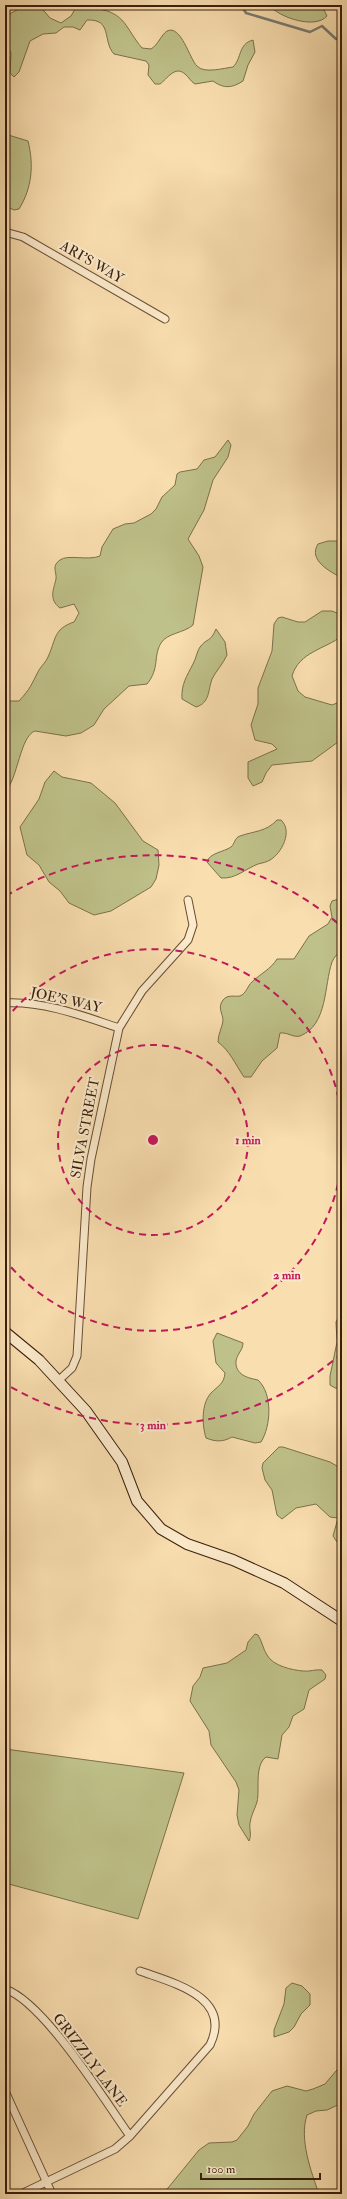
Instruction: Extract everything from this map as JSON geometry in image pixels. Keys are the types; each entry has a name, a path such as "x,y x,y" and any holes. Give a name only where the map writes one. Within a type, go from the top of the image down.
{"street":[{"name":"ARI'S WAY","path":"5,232 22,237 165,319"},
{"name":"SILVA STREET","path":"58,1381 72,1368 77,1356 90,1166 120,1028 142,991 188,940 192,925 188,900"},
{"name":"JOE'S WAY","path":"5,1003 35,1005 76,1014 120,1028"},
{"path":"5,1332 39,1360 86,1411 122,1462 137,1501 161,1530 187,1544 234,1560 284,1582 342,1621"},
{"path":"21,2194 115,2150 130,2136 210,2045 216,2032 216,2024 209,2007 203,1999 194,1991 140,1971"},
{"name":"GRIZZLY LANE","path":"5,1989 34,2009 57,2034 130,2136"},
{"path":"5,2091 52,2194"}],"green space":[{"path":"27,5 39,5 50,18 61,23 71,16 75,9 78,8 106,11 114,14 124,22 142,48 151,49 167,31 172,30 181,37 197,66 204,70 233,67 238,60 242,48 248,42 253,40 255,52 248,65 243,81 232,86 224,86 213,81 195,84 185,74 178,71 171,74 160,84 155,84 148,75 149,65 146,61 114,54 110,49 104,27 100,23 87,20 80,30 73,27 64,27 56,33 43,34 30,41 19,72 14,77 10,73 11,53 5,42 6,20 11,13"},
{"path":"269,5 314,5 323,8 327,16 314,22 306,22 280,14"},
{"path":"5,134 28,141 30,150 31,176 27,193 19,209 14,210 5,206"},
{"path":"228,440 231,445 228,457 213,480 204,510 188,539 199,556 203,567 193,625 167,637 161,643 157,653 154,673 147,684 129,686 104,709 94,725 81,733 66,736 35,731 30,735 22,749 13,778 5,792 5,704 10,701 19,701 26,693 47,659 56,636 62,628 74,622 79,613 74,604 60,608 54,601 53,590 56,579 55,567 57,562 64,558 90,558 100,556 102,547 113,529 125,524 134,523 151,514 156,509 162,497 175,485 177,474 180,472 197,469 204,460 215,457"},
{"path":"328,541 342,541 342,578 321,564 316,555 318,544"},
{"path":"322,611 332,611 342,615 342,636 306,656 295,668 292,676 298,691 305,697 332,705 342,701 342,739 312,761 272,765 262,782 253,786 248,778 248,762 277,749 272,744 255,740 251,725 258,704 258,688 272,651 274,624 278,618 282,617 298,622 305,622"},
{"path":"216,629 225,642 227,655 212,679 208,696 201,705 196,707 182,699 183,684 199,649 212,636"},
{"path":"54,771 62,777 91,783 115,803 143,841 158,850 159,865 156,879 151,887 111,911 94,915 69,903 60,891 49,882 39,865 27,855 20,827 39,799 45,782"},
{"path":"277,820 281,820 284,825 286,836 282,847 270,860 226,878 221,878 207,862 208,859 214,855 231,847 238,837 260,831 269,827"},
{"path":"342,898 343,943 341,949 332,962 329,971 324,1004 316,1023 309,1031 300,1036 280,1033 277,1048 262,1061 251,1077 244,1077 229,1054 218,1042 223,1021 220,1008 221,1003 227,997 242,995 251,983 272,966 277,959 294,959 309,936 328,924 332,917 330,906 332,901"},
{"path":"342,1310 342,1388 335,1388 330,1385 330,1376 337,1342 336,1322"},
{"path":"217,1333 243,1343 236,1361 236,1366 240,1373 246,1377 258,1380 266,1393 269,1410 267,1428 261,1442 255,1443 232,1437 219,1441 206,1438 203,1421 205,1403 211,1393 222,1382 225,1373 216,1363 213,1341"},
{"path":"279,1447 330,1462 342,1469 342,1543 337,1542 333,1536 338,1518 330,1517 316,1504 296,1508 282,1519 277,1515 272,1490 265,1480 262,1468 263,1463"},
{"path":"255,1634 258,1635 261,1640 270,1659 278,1665 306,1671 322,1670 326,1675 325,1679 309,1690 304,1709 293,1716 289,1727 282,1735 278,1759 266,1757 262,1761 258,1778 258,1797 250,1823 249,1841 239,1825 237,1815 239,1790 236,1782 211,1745 209,1731 190,1701 193,1686 200,1677 203,1668 227,1663 246,1650 248,1642"},
{"path":"5,1749 184,1773 138,1919 5,1883"},
{"path":"292,1983 302,1986 310,1994 310,2005 301,2014 294,2027 289,2032 274,2037 274,2030 284,2004 286,1988"},
{"path":"342,2064 342,2103 327,2110 316,2111 307,2115 305,2124 304,2134 307,2155 319,2194 161,2194 168,2188 199,2150 209,2143 232,2142 237,2140 248,2126 254,2114 272,2091 287,2086 306,2091 313,2089 325,2084"}],"waterway":[{"path":"241,5 246,13 310,32 322,26 336,39 342,39"}]}
